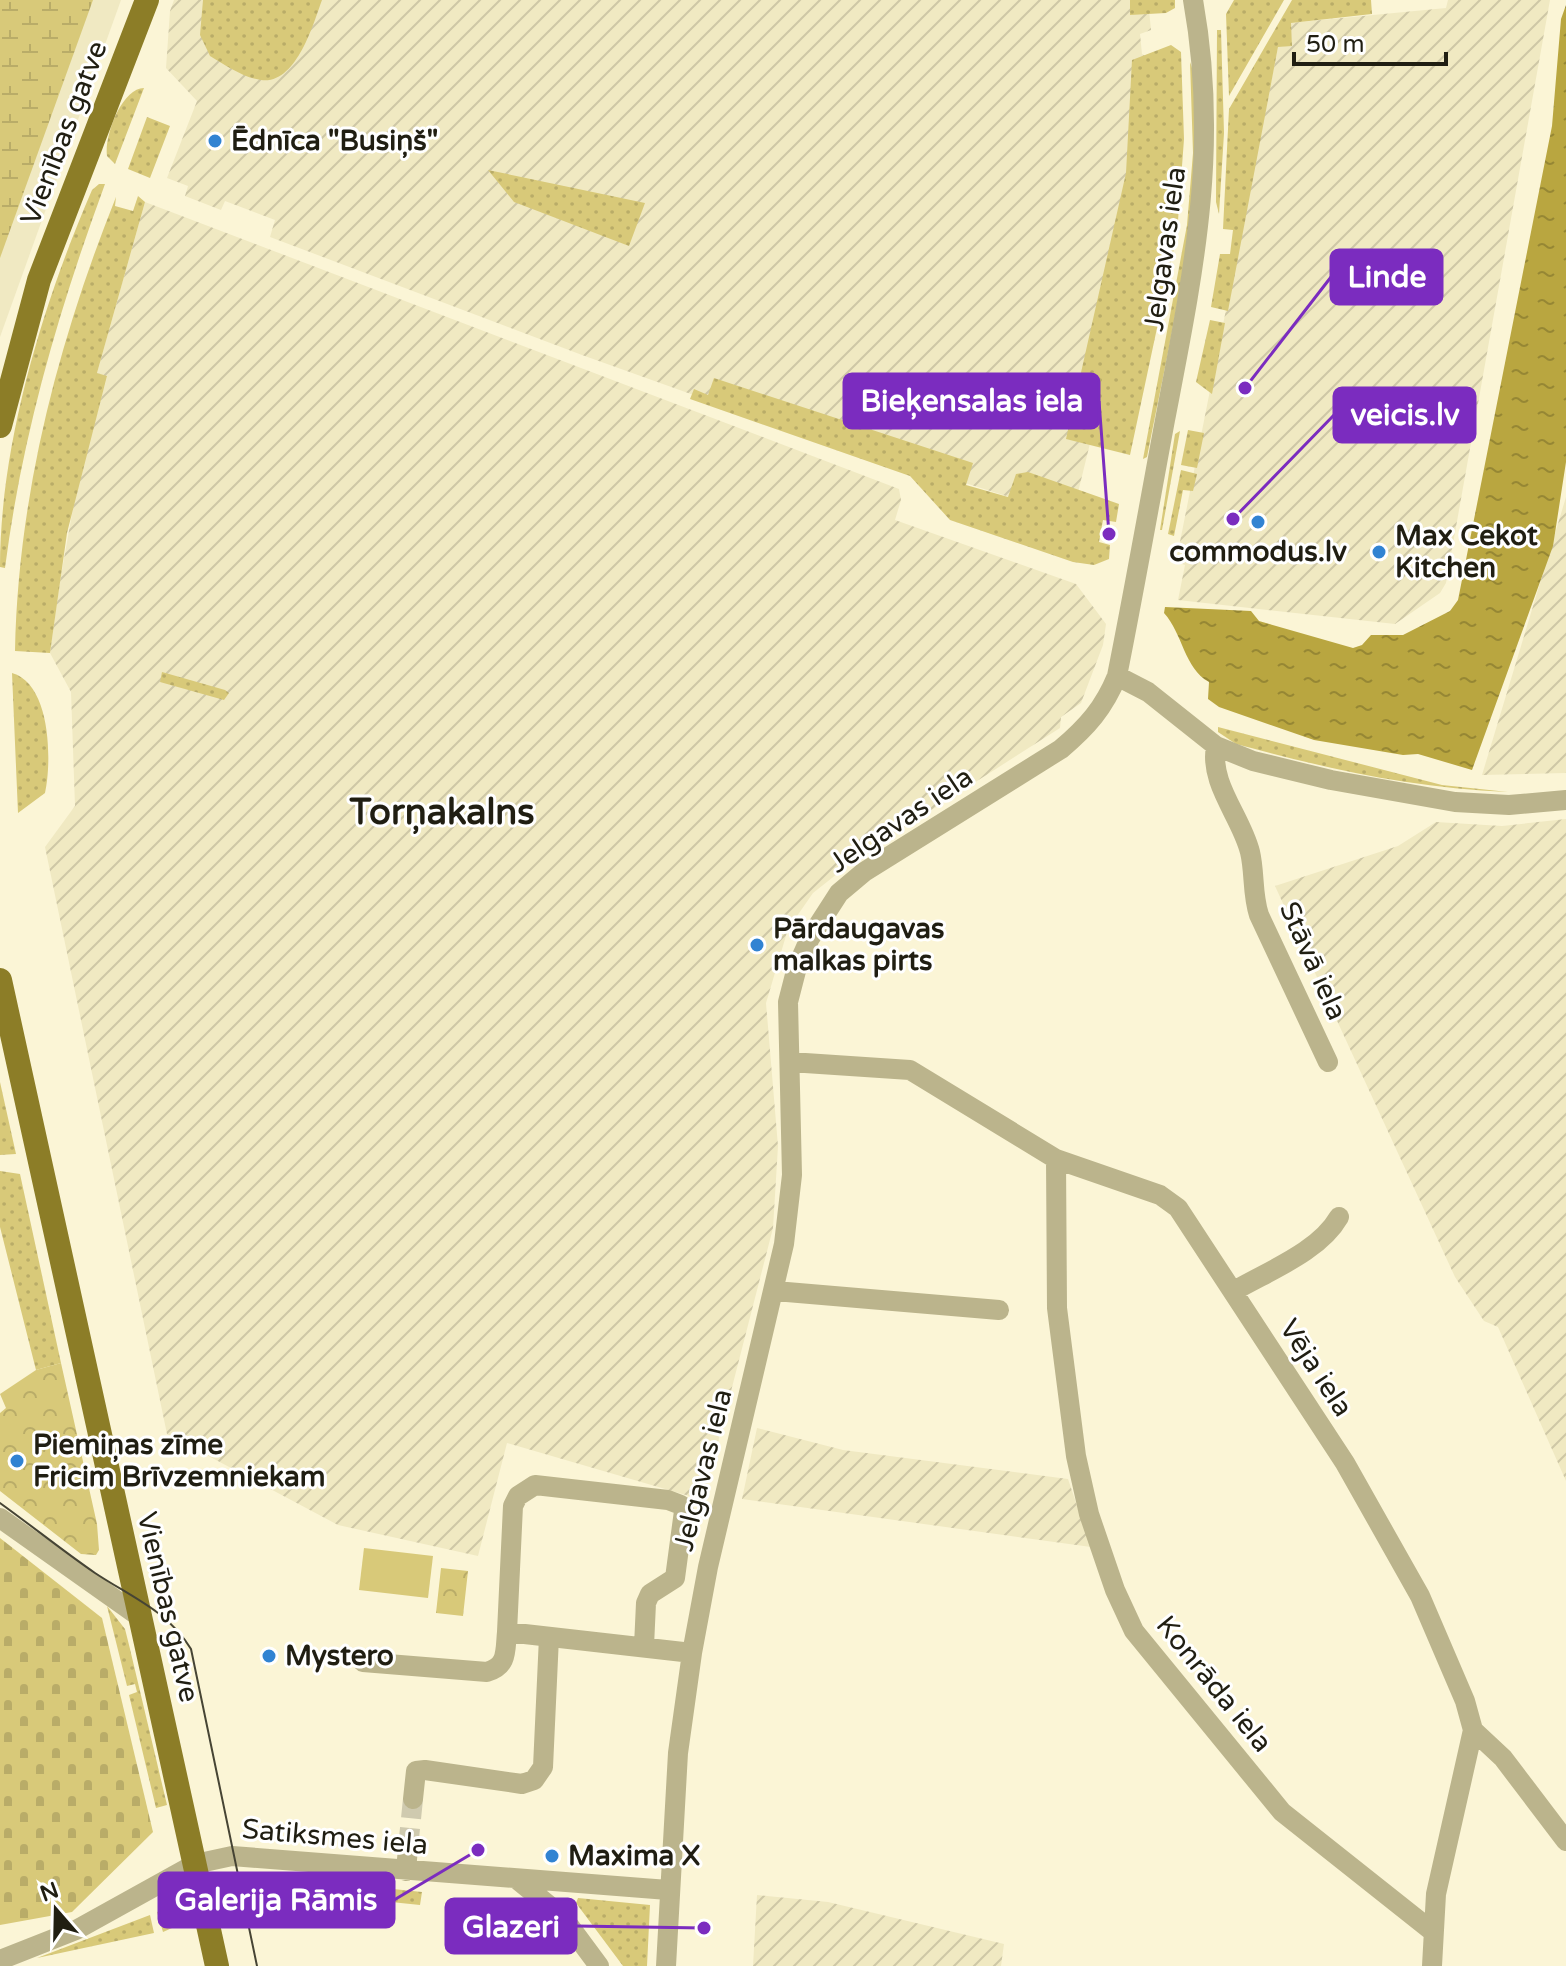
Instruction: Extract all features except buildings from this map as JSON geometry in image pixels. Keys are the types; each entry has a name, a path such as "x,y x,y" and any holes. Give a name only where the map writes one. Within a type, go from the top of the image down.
{"main road":[{"name":"Vienības gatve","path":"0,426 39,280 147,0"},
{"name":"Vienības gatve","path":"0,980 217,1966"}],"street":[{"name":"Jelgavas iela","path":"666,1966 678,1753 692,1653 708,1567 775,1291 792,1175 788,1002 797,967 810,938 839,893 864,872 1061,749 1089,725 1106,703 1117,676 1187,309 1203,203 1206,152 1203,55 1193,0"},
{"path":"1117,676 1148,692 1216,746 1253,761 1407,795 1509,805 1566,800"},
{"name":"Stāvā iela","path":"1216,746 1213,769 1250,853 1253,896 1259,915 1328,1062"},
{"name":"Vēja iela","path":"790,1062 910,1070 1056,1159 1169,1200 1234,1291 1345,1463 1420,1596 1465,1701 1473,1730"},
{"name":"Konrāda iela","path":"1056,1159 1057,1308 1076,1456 1089,1514 1115,1590 1134,1631 1282,1812 1432,1931"},
{"path":"1234,1291 1314,1244 1332,1230 1339,1217"},
{"path":"775,1291 999,1310"},
{"path":"363,1662 487,1672 497,1669 504,1661 507,1632 513,1506 526,1488 551,1487 668,1500 681,1505 684,1511 675,1578 671,1584 655,1589 646,1603 644,1646"},
{"path":"0,1518 140,1617"},
{"path":"507,1632 692,1653"},
{"path":"413,1799 412,1779 416,1771 522,1784 534,1780 543,1767 549,1637"},
{"path":"1432,1966 1436,1894 1473,1730"},
{"path":"1473,1730 1503,1758 1566,1841"},
{"path":"406,1871 408,1848"},
{"name":"Satiksmes iela","path":"0,1960 76,1930 195,1864 224,1857 253,1855 519,1881 668,1890"},
{"path":"519,1881 562,1916 599,1966"}],"shaded area":[{"path":"0,0 121,0 0,337"},
{"path":"174,0 1148,0 1151,30 1140,34 1142,54 1149,58 1107,374 1072,517 741,412 582,355 270,237 275,220 225,201 221,210 185,196 188,186 167,178 197,101 166,68 170,11"},
{"path":"1448,0 1550,0 1446,583 1440,593 1395,624 1178,600 1185,565 1176,562 1278,47 1292,45 1290,23 1446,8"},
{"path":"145,202 899,489 901,500 895,520 1076,584 1106,624 1103,645 1081,703 1061,717 1060,728 861,855 813,893 788,929 766,1003 778,1146 773,1228 703,1500 507,1443 478,1556 338,1525 167,1434 45,847 75,806 71,692 50,653 60,581 77,486 107,377 97,373"},
{"path":"1566,497 1566,773 1482,775"},
{"path":"1566,819 1566,1481 1498,1327 1484,1321 1455,1277 1275,886 1398,846 1436,822 1502,826"},
{"path":"757,1428 843,1450 1068,1479 1091,1547 742,1499"},
{"path":"757,1895 828,1902 1004,1944 1001,1966 753,1966"}],"green space":[{"path":"0,0 93,0 0,258"},
{"path":"203,0 322,0 308,38 293,63 273,79 261,80 241,74 210,56 200,35"},
{"path":"1130,0 1175,0 1175,8 1166,13 1130,15"},
{"path":"1234,0 1284,0 1229,96 1226,14"},
{"path":"1292,0 1371,0 1372,14 1291,23 1292,46 1278,47 1228,311 1211,307 1220,254 1230,254 1233,230 1223,229 1229,109"},
{"path":"1217,30 1221,30 1224,133 1219,214 1216,202"},
{"path":"1171,45 1181,52 1184,139 1177,234 1130,455 1066,439 1126,173 1132,60"},
{"path":"1190,62 1196,104 1190,212 1171,335 1147,457 1143,459 1187,225 1193,153"},
{"path":"144,88 115,164 107,156 107,147 116,114 129,96"},
{"path":"147,117 170,126 150,178 128,169"},
{"path":"488,170 645,203 629,246 514,202"},
{"path":"99,184 105,184 72,278 44,373 21,469 5,568 0,567 7,472 28,375 57,279 92,190"},
{"path":"138,196 145,202 97,373 107,376 67,533 50,653 15,651 24,535 33,477 59,363 116,197 115,206 133,211"},
{"path":"1210,320 1225,323 1212,394 1196,382"},
{"path":"714,378 973,463 966,485 1008,497 1016,474 1028,472 1119,504 1116,522 1103,520 1099,542 1110,545 1109,559 1094,565 1073,562 950,520 910,476 690,399 694,389 708,395"},
{"path":"1188,430 1204,433 1197,468 1181,465"},
{"path":"1180,431 1162,530 1160,530 1175,434"},
{"path":"1181,470 1197,474 1193,491 1183,490 1174,536 1168,534"},
{"path":"162,672 229,693 224,700 160,682"},
{"path":"12,673 25,680 35,692 46,725 48,744 45,793 18,813"},
{"path":"1218,727 1442,785 1508,792 1404,782 1337,769 1236,744 1218,732"},
{"path":"0,1082 16,1154 0,1155"},
{"path":"0,1171 20,1174 61,1363 36,1370 0,1227"},
{"path":"61,1363 97,1524 99,1550 96,1555 81,1554 0,1491 0,1413 6,1408 0,1394 36,1370"},
{"path":"0,1538 102,1618 153,1832 72,1912 0,1925"},
{"path":"364,1548 433,1556 428,1598 359,1590"},
{"path":"441,1568 468,1571 463,1616 436,1613"},
{"path":"107,1606 125,1629 130,1649 167,1805 156,1808 129,1695 137,1692 135,1684 127,1686"},
{"path":"393,1889 422,1892 420,1905 391,1902"},
{"path":"578,1898 650,1905 647,1966 623,1966 576,1903"},
{"path":"171,1907 183,1911 188,1921 163,1932 157,1912"},
{"path":"150,1915 154,1933 37,1958"}],"water":[{"path":"1566,5 1566,462 1553,546 1472,770 1418,754 1403,755 1314,740 1219,707 1208,699 1209,682 1189,660 1164,613 1165,607 1251,611 1259,621 1353,648 1362,645 1371,635 1403,635 1450,611 1458,600 1552,126 1561,19"}],"tunnel":[{"path":"408,1848 413,1799"}],"tram line":[{"path":"0,1503 95,1573 160,1615 191,1649 257,1966"}],"place":[{"name":"Ēdnīca \"Busiņš\"","path":"215,141"},
{"name":"Linde","path":"1245,388"},
{"name":"veicis.lv","path":"1233,519"},
{"name":"commodus.lv","path":"1258,522"},
{"name":"Bieķensalas iela","path":"1109,534"},
{"name":"Max Cekot Kitchen","path":"1379,552"},
{"name":"Pārdaugavas malkas pirts","path":"757,945"},
{"name":"Piemiņas zīme Fricim Brīvzemniekam","path":"17,1461"},
{"name":"Mystero","path":"269,1656"},
{"name":"Galerija Rāmis","path":"478,1850"},
{"name":"Maxima X","path":"552,1856"},
{"name":"Glazeri","path":"704,1928"}],"district":[{"name":"Torņakalns","path":"442,812"}]}
